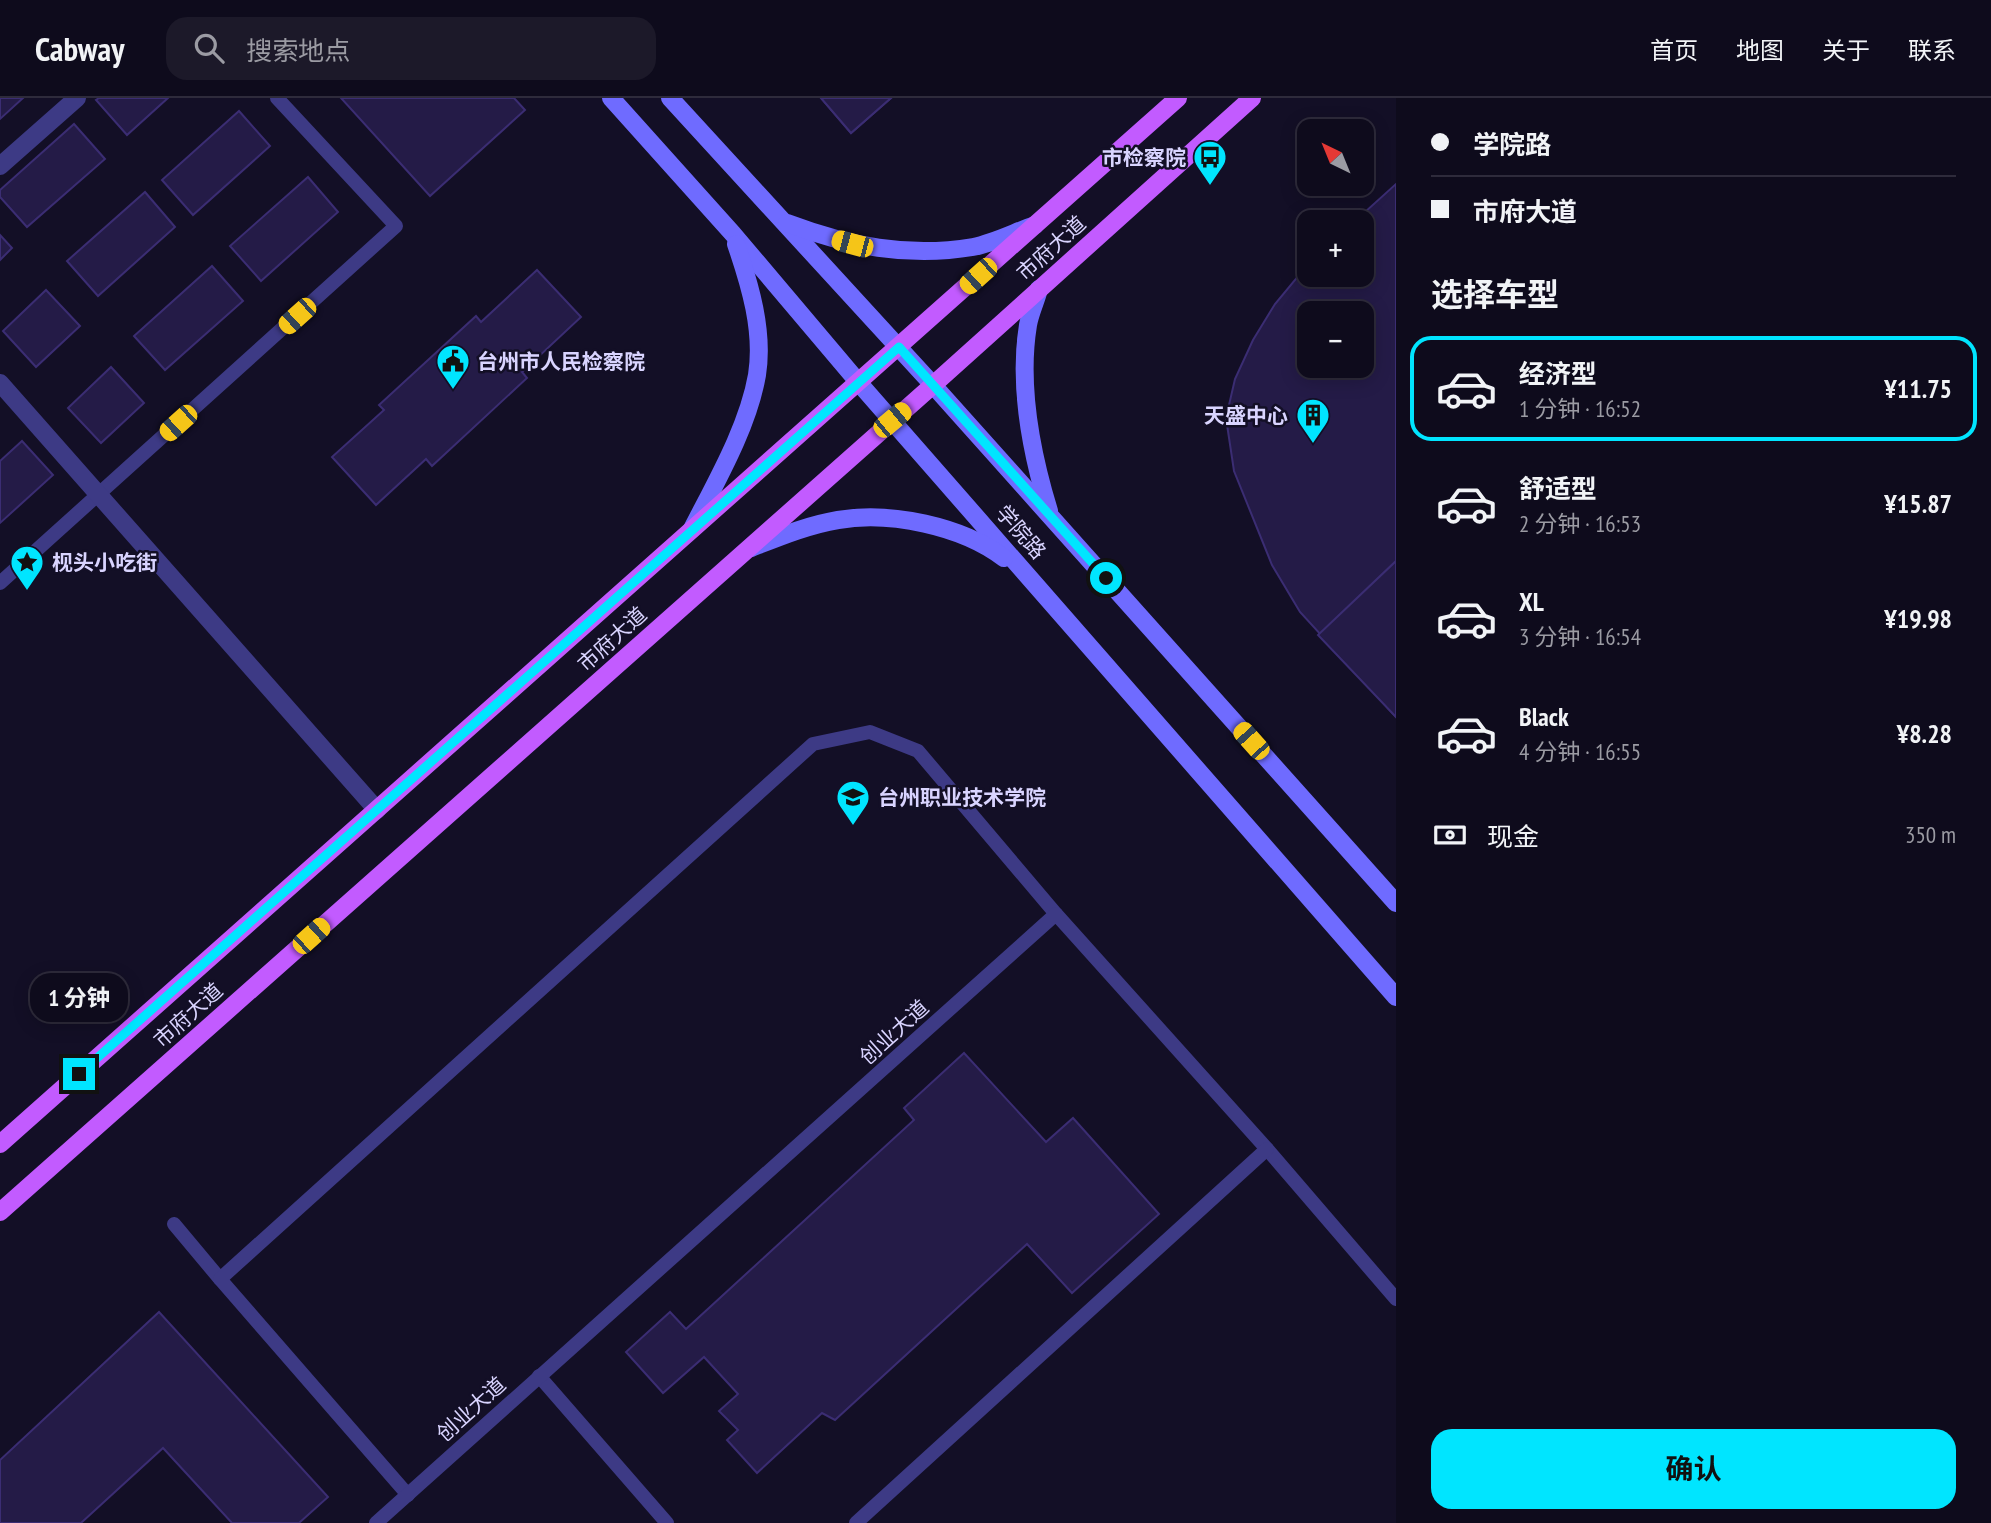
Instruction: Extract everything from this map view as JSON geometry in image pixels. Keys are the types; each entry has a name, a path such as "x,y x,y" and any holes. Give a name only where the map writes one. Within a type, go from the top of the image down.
{"main road":[{"name":"学院路","path":"611,98 733,234 859,383 1396,997"},
{"name":"学院路","path":"670,98 899,347 1396,903"},
{"name":"市府大道","path":"0,1143 1178,98"},
{"name":"市府大道","path":"0,1212 933,385 1252,98"},
{"path":"781,220 820,235 888,251 975,246 1038,223"},
{"path":"690,533 724,468 757,375 757,326 749,281 733,234"},
{"path":"1040,289 1028,324 1027,412 1038,474 1051,517"},
{"path":"747,550 797,531 839,520 896,518 951,531 988,546 1034,581"}],"street":[{"path":"0,166 77,98"},
{"path":"0,383 377,810"}],"lane":[{"path":"0,583 396,226 277,98"},
{"path":"220,1279 813,744 870,732 918,751 1056,914 1267,1149 1396,1299"},
{"name":"创业大道","path":"376,1523 1056,914"},
{"path":"856,1523 1267,1149"},
{"path":"174,1224 408,1495"},
{"path":"539,1376 667,1523"}],"building":[{"path":"0,98 23,98 0,119"},
{"path":"168,98 127,135 96,100"},
{"path":"341,98 514,98 525,110 430,196"},
{"path":"821,98 891,98 851,133"},
{"path":"821,98 891,98 851,133"},
{"path":"239,111 270,146 193,215 162,180"},
{"path":"74,124 105,159 27,227 0,197 0,190"},
{"path":"308,177 338,212 261,281 230,246"},
{"name":"天盛中心","path":"1396,184 1396,717 1300,612 1272,565 1234,471 1226,418 1235,379 1253,340 1275,304 1297,277 1297,287 1374,287 1374,210 1367,210"},
{"path":"145,192 175,227 98,296 67,261"},
{"path":"0,235 12,248 0,260"},
{"path":"212,266 243,301 165,370 134,336"},
{"name":"台州市人民检察院","path":"537,270 581,317 522,372 527,378 432,466 426,459 376,505 332,457 384,410 379,405 476,316 481,322"},
{"path":"46,290 80,326 36,367 3,331"},
{"path":"111,367 144,403 101,443 68,408"},
{"path":"22,441 53,475 0,523 0,461"},
{"path":"1396,561 1396,717 1318,635"},
{"path":"964,1053 1046,1142 1073,1118 1159,1214 1072,1293 1027,1244 835,1420 822,1413 757,1473 727,1440 738,1430 719,1411 738,1394 704,1357 663,1393 626,1352 670,1312 686,1329 914,1120 904,1108"},
{"path":"159,1312 328,1497 299,1523 232,1523 163,1448 81,1523 0,1523 0,1460"}],"place":[{"name":"市检察院","path":"1210,187"},
{"name":"台州市人民检察院","path":"453,391"},
{"name":"天盛中心","path":"1313,445"},
{"name":"枧头小吃街","path":"27,592"},
{"name":"台州职业技术学院","path":"853,827"}],"route":[{"path":"79,1074 899,347 1106,578"}]}
